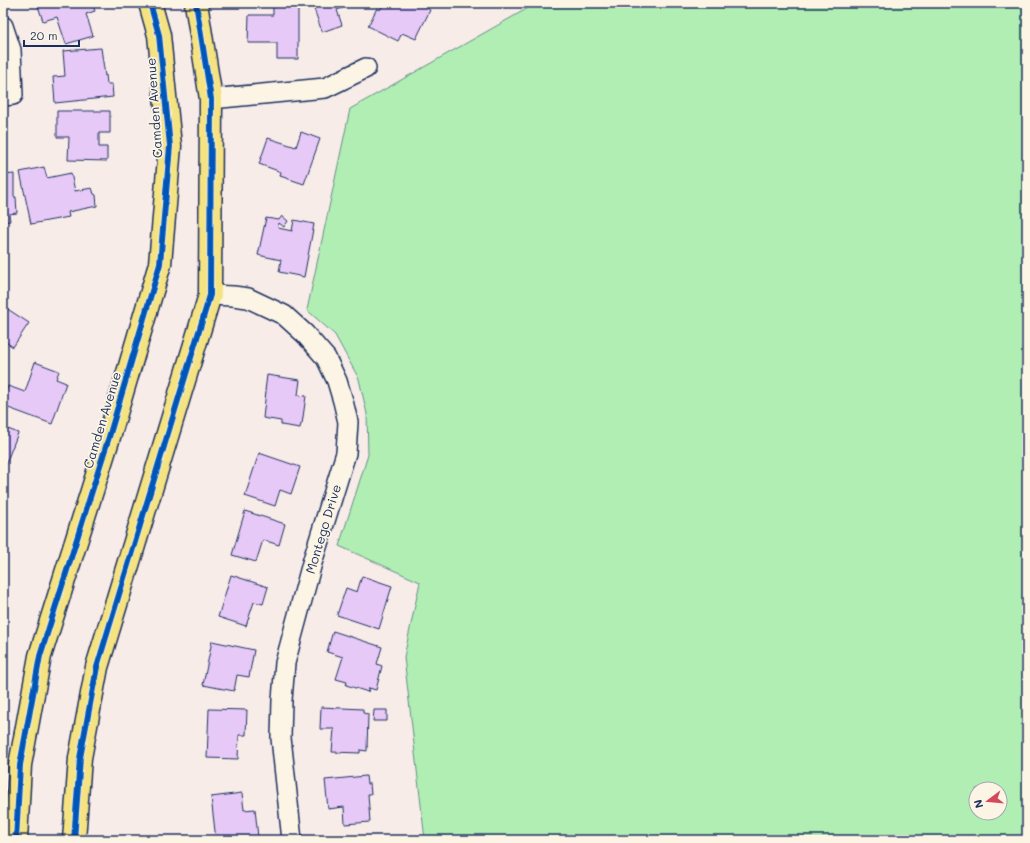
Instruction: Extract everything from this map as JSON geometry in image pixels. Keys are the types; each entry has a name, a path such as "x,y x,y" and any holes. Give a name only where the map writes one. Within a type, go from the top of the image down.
{"main road":[{"name":"Camden Avenue","path":"16,840 20,765 40,656 109,437 160,264 170,146 159,35 150,3"},
{"path":"74,840 80,758 97,668 210,295 211,99 196,3"}],"street":[{"path":"3,26 11,50 14,95 3,96"},
{"path":"211,99 325,88 366,68"},
{"name":"Montego Drive","path":"210,295 248,298 284,315 305,334 326,358 337,381 344,401 348,422 346,453 312,563 285,663 281,738 292,840"}],"green space":[{"path":"537,3 1027,3 1027,840 425,840 404,657 420,582 339,546 368,455 367,414 359,379 335,335 307,310 350,109"}],"building":[{"path":"37,3 92,3 95,11 86,14 93,36 66,44 57,17 43,21"},
{"path":"312,3 355,3 337,10 342,25 322,32"},
{"path":"384,3 430,3 427,8 430,10 416,39 402,33 398,41 368,26 377,8 380,10"},
{"path":"273,6 298,6 298,59 277,59 277,43 248,43 249,15 273,15"},
{"path":"101,48 105,76 106,75 107,84 112,84 113,97 55,103 53,77 65,76 63,51"},
{"path":"57,111 110,111 110,133 99,133 99,147 107,147 107,161 68,160 69,137 57,137"},
{"path":"301,132 320,139 304,184 280,176 281,172 259,164 268,138 296,147"},
{"path":"44,167 47,178 71,173 75,191 92,188 94,194 96,195 97,206 68,212 69,217 31,224 20,172"},
{"path":"14,174 14,197 16,197 17,213 9,214 10,221 3,222 3,175"},
{"path":"282,216 288,221 284,227 279,223 278,228 292,231 294,220 314,224 304,277 279,272 281,260 258,255 266,218 279,220"},
{"path":"3,306 29,323 13,347 3,340"},
{"path":"35,362 59,371 56,379 66,383 52,424 3,406 3,399 8,386 25,392"},
{"path":"267,375 300,380 298,395 306,396 302,424 300,428 281,425 281,421 263,418"},
{"path":"3,427 18,433 3,471"},
{"path":"259,453 300,467 291,494 280,490 275,506 245,496"},
{"path":"245,511 285,524 279,545 263,540 256,562 232,555"},
{"path":"231,575 268,587 263,604 254,602 246,626 218,617"},
{"path":"362,576 392,586 379,629 337,615 346,588 357,592"},
{"path":"333,631 382,647 377,664 382,666 376,690 369,688 368,692 346,685 347,682 336,679 343,657 327,652"},
{"path":"212,641 254,650 249,677 237,675 234,691 203,685"},
{"path":"321,707 363,709 363,713 368,714 367,751 360,750 360,753 332,752 334,729 320,729"},
{"path":"209,709 247,710 246,735 239,735 238,759 207,758"},
{"path":"374,710 387,710 387,721 373,721"},
{"path":"366,776 367,784 370,784 371,794 368,794 370,822 345,824 344,807 328,809 325,780"},
{"path":"242,793 244,810 255,809 258,837 216,840 211,797"}],"cycle path":[{"path":"16,840 20,765 40,656 109,437 160,264 170,146 159,35 150,3"},
{"path":"74,840 80,758 97,667 210,295 211,99 196,3"}]}
